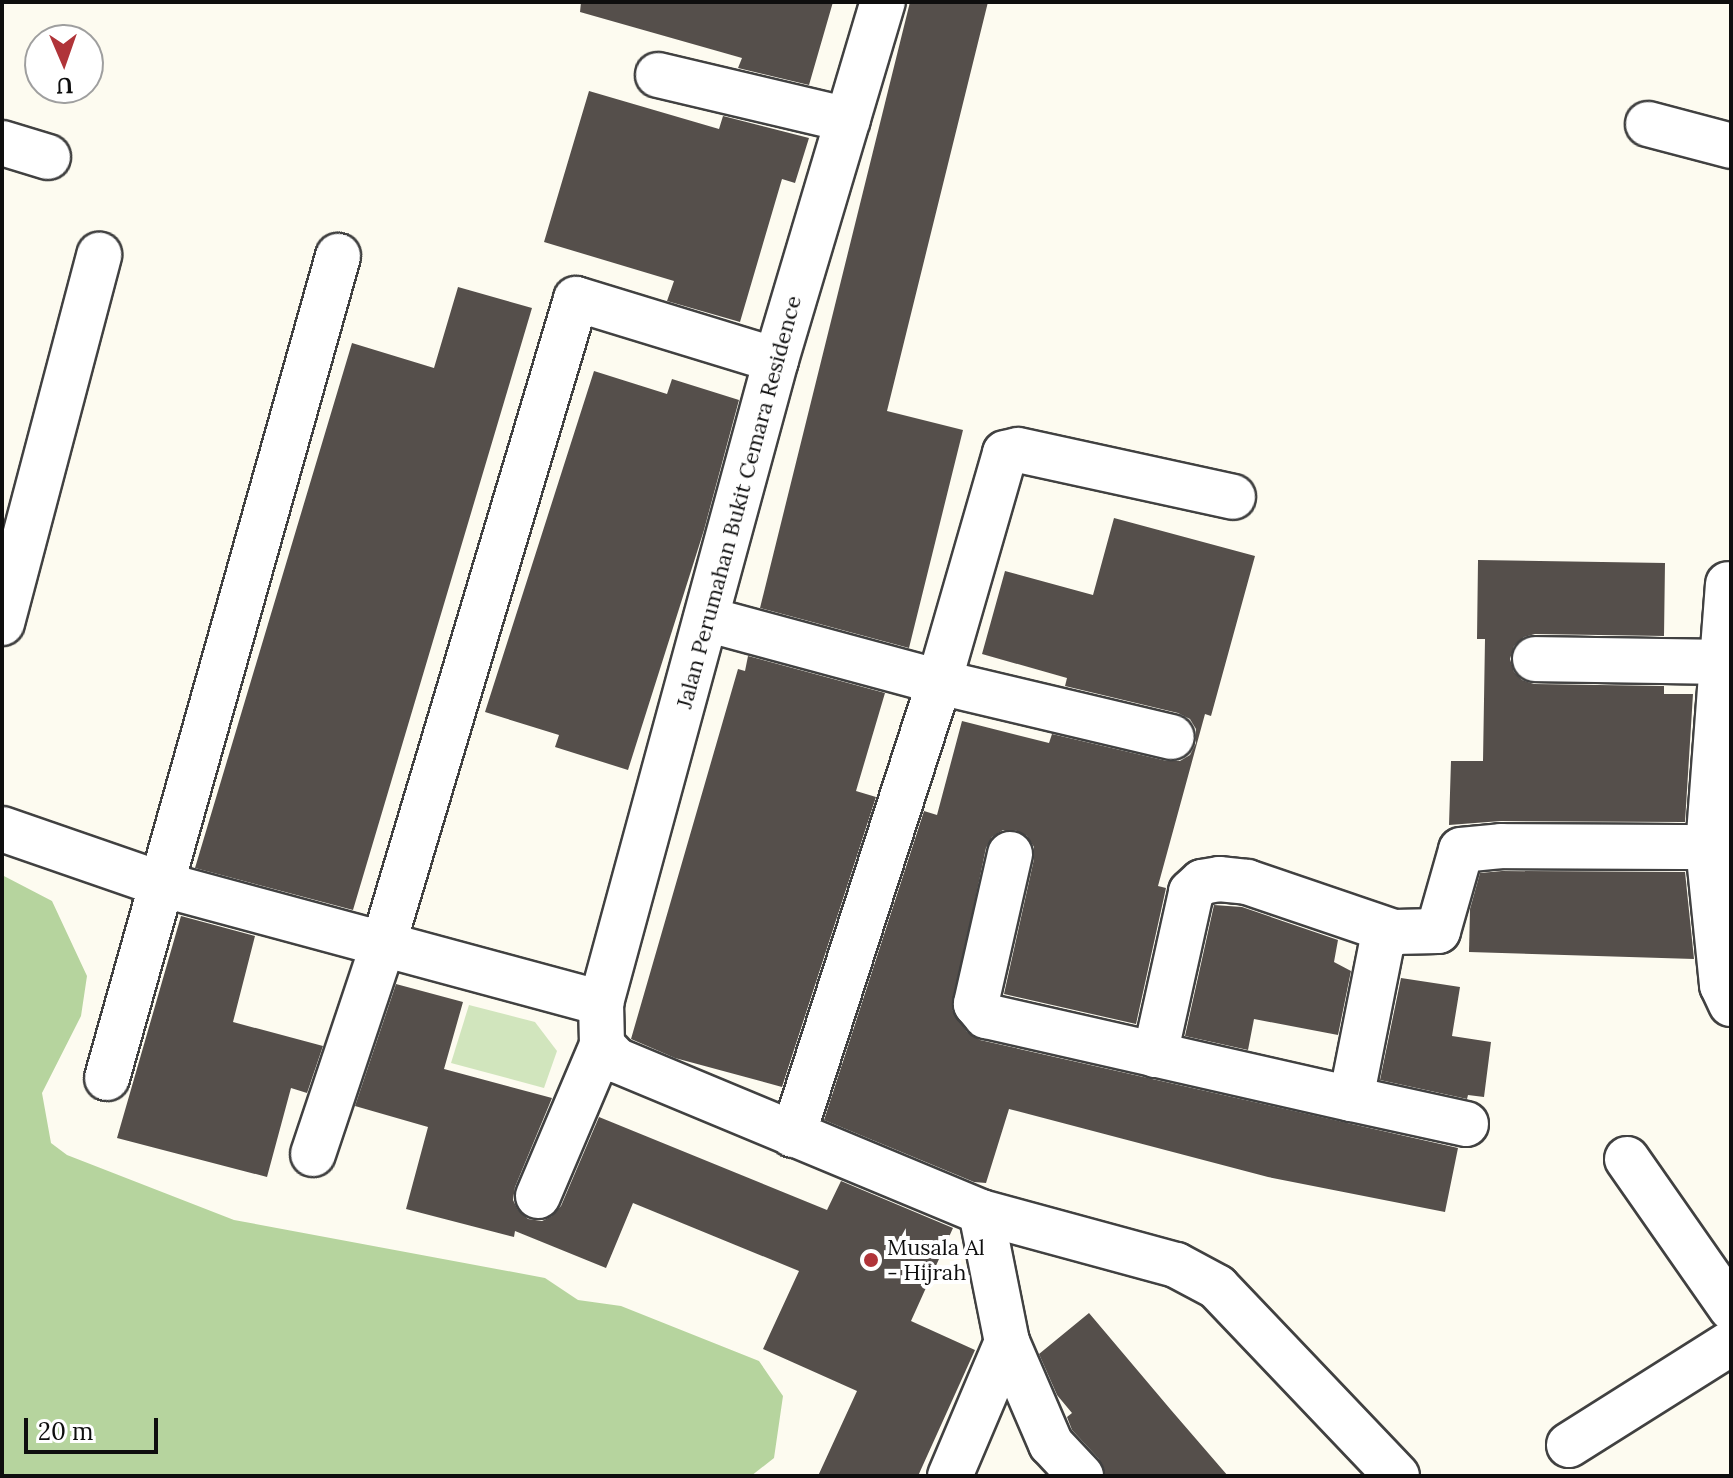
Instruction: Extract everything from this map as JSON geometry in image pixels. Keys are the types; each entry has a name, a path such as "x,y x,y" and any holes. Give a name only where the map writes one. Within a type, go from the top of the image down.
{"street":[{"name":"Jalan Perumahan Bukit Cemara Residence","path":"538,1196 602,1024 776,360 883,2"},
{"path":"658,75 848,120"},
{"path":"1648,124 1731,146"},
{"path":"2,143 48,157"},
{"path":"2,623 99,255"},
{"path":"107,1078 164,885 338,256"},
{"path":"313,1154 384,942 576,299 776,360"},
{"path":"793,1135 939,682 1005,453 1011,449 1233,497"},
{"path":"1728,584 1708,847 1722,985 1731,1004"},
{"path":"706,619 939,682 1172,737"},
{"path":"1535,659 1721,675"},
{"path":"2,829 164,885 384,942 602,1024 616,1060 981,1212 1176,1265 1217,1287 1397,1476"},
{"path":"1155,1055 1191,892 1202,882 1219,879 1247,882 1394,932 1438,931 1461,850 1501,846 1708,847"},
{"path":"1010,854 978,1009 986,1016 1466,1124"},
{"path":"1351,1099 1382,943 1394,932"},
{"path":"1627,1159 1731,1308"},
{"path":"981,1212 1007,1342 1051,1444 1081,1476"},
{"path":"950,1476 1007,1342"},
{"path":"1569,1445 1731,1343"}],"green space":[{"path":"2,875 52,901 87,976 81,1016 42,1093 51,1143 67,1155 234,1220 545,1278 578,1300 621,1306 759,1361 783,1396 774,1458 751,1476 2,1476"},
{"path":"469,1005 535,1022 557,1051 544,1088 451,1063"}],"building":[{"path":"581,2 833,2 809,85 738,68 742,58 580,12"},
{"path":"910,2 988,2 887,411 963,430 909,648 760,608"},
{"path":"589,91 719,129 723,116 809,138 795,183 782,179 740,322 667,301 674,281 544,242"},
{"path":"458,287 532,308 353,910 195,868 352,343 434,368"},
{"path":"594,371 667,394 672,379 739,400 704,530 628,770 555,747 559,735 485,712"},
{"path":"1114,518 1255,556 1211,716 1205,714 1158,886 1166,888 1136,1024 1004,994 1034,859 1034,847 1027,836 1015,830 1003,830 992,837 986,848 952,1010 967,1032 980,1040 1458,1148 1445,1212 1268,1177 1009,1109 986,1183 974,1182 824,1120 924,811 937,815 962,721 1049,743 1052,734 1167,761 1180,761 1190,755 1196,743 1196,729 1190,719 1178,713 1065,686 1067,678 982,654 1005,571 1093,595"},
{"path":"1478,560 1665,563 1664,636 1535,634 1524,637 1514,646 1510,659 1514,672 1522,680 1534,684 1664,686 1664,694 1693,694 1685,822 1501,821 1449,825 1451,761 1483,761 1485,639 1477,639"},
{"path":"748,656 885,693 856,791 876,797 782,1087 675,1058 631,1039 738,669 745,671"},
{"path":"1685,872 1694,959 1469,952 1470,909 1480,873"},
{"path":"1214,905 1242,907 1338,940 1334,962 1351,971 1338,1035 1254,1019 1248,1050 1185,1036"},
{"path":"181,916 255,936 233,1022 323,1046 307,1093 291,1088 267,1177 117,1138"},
{"path":"1401,978 1460,987 1452,1036 1491,1042 1484,1097 1468,1095 1467,1099 1380,1080"},
{"path":"396,984 463,1002 444,1069 552,1098 515,1187 513,1200 528,1219 542,1221 561,1206 599,1117 827,1210 841,1181 953,1228 911,1321 975,1350 918,1476 818,1476 857,1391 763,1349 799,1271 633,1203 606,1268 515,1231 514,1237 406,1209 428,1127 355,1106"},
{"path":"1089,1313 1228,1476 1105,1476 1099,1459 1072,1430 1067,1417 1072,1413 1057,1395 1039,1354"}],"place":[{"name":"Musala Al - Hijrah","path":"871,1260"}]}
